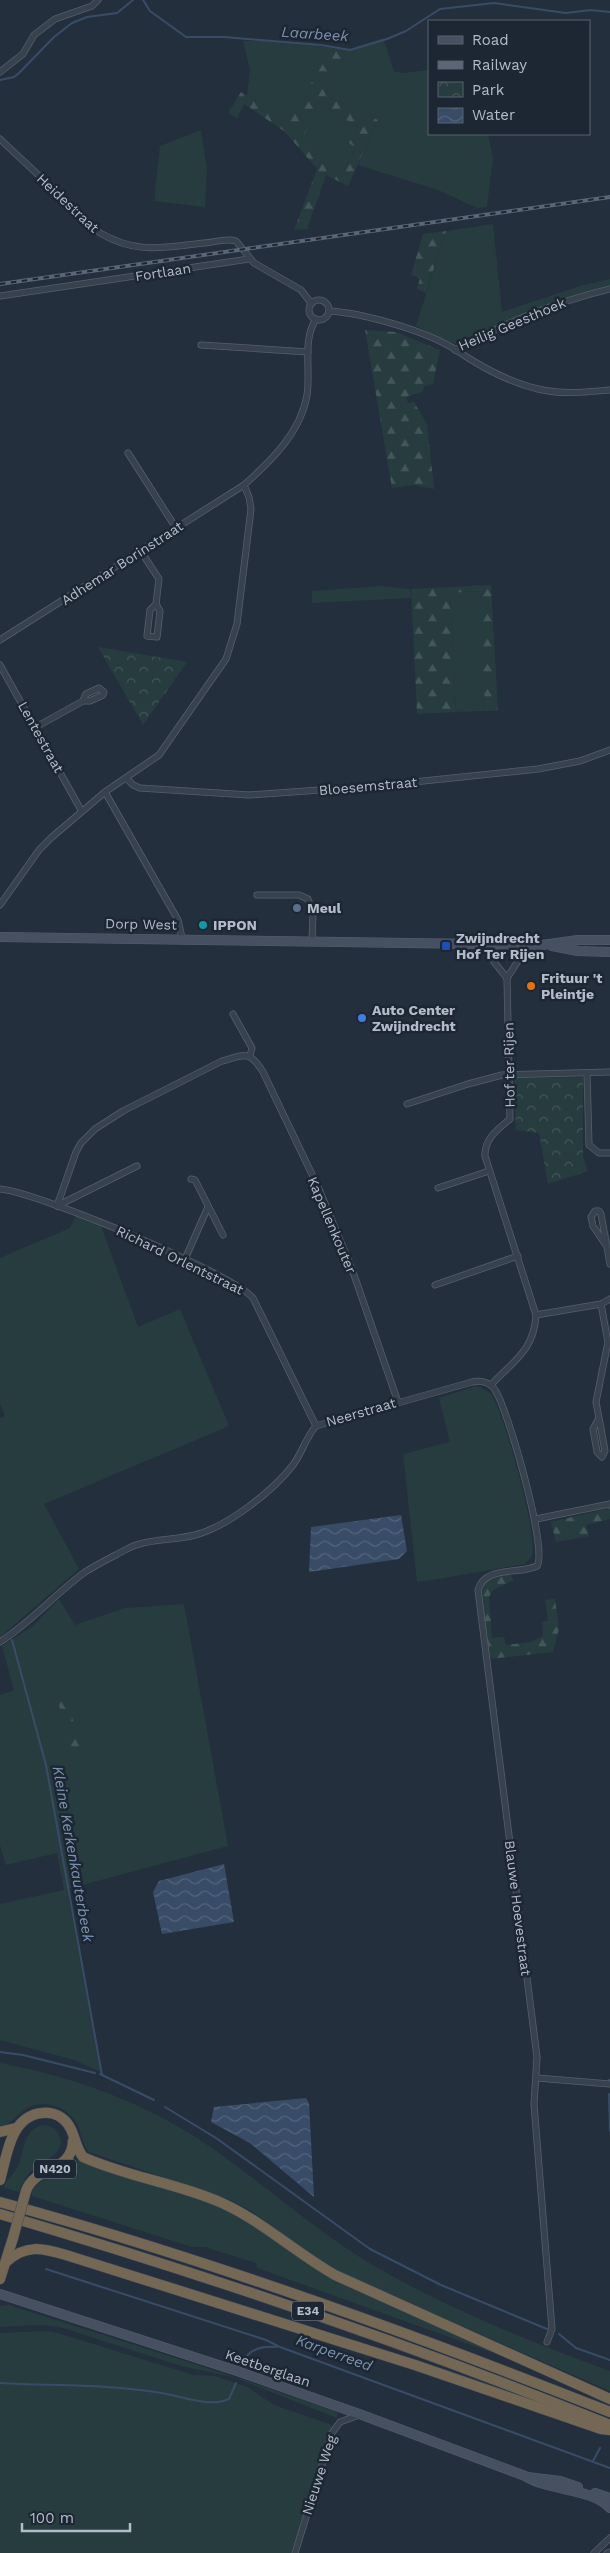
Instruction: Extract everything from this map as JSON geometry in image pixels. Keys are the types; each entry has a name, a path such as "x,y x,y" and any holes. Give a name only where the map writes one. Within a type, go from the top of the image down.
{"highway":[{"path":"0,2180 16,2128 26,2117 45,2112 63,2119 83,2156 220,2202 252,2220 308,2259 335,2275 610,2399"},
{"path":"0,2132 16,2128"},
{"name":"N420","path":"0,2279 31,2180 37,2175 63,2164 72,2150 73,2137"},
{"path":"0,2143 8,2152"},
{"name":"E34","path":"0,2202 141,2243 314,2300 500,2368 610,2412"},
{"name":"E34","path":"0,2214 122,2250 294,2306 504,2382 610,2425"},
{"path":"6,2262 15,2254 33,2248 66,2255 379,2354 601,2429 610,2430"}],"main road":[{"name":"Dorp West","path":"0,937 196,938 520,945 542,945 578,940 610,940"},
{"name":"Dorp West","path":"542,945 578,951 610,952"},
{"name":"Keetberglaan","path":"0,2294 362,2415 525,2476 550,2488 572,2490 601,2501 610,2508"},
{"name":"Keetberglaan","path":"525,2476 560,2481 610,2498"}],"street":[{"path":"0,72 23,54 34,35 55,19 92,6 98,0"},
{"name":"Heidestraat","path":"0,140 100,233 117,243 127,246 154,248 236,241 250,259"},
{"path":"250,259 301,290 312,303"},
{"name":"Fortlaan","path":"0,296 250,259"},
{"name":"Heilig Geesthoek","path":"329,312 383,321 455,350 500,326 566,300 610,289"},
{"path":"312,303 322,300 327,303 329,312 325,318 316,319"},
{"path":"312,303 309,311 316,319"},
{"path":"0,905 40,850 81,810 160,755 226,659 237,624 251,510 250,498 244,485 296,428 307,395 310,334 316,319"},
{"path":"201,345 308,352"},
{"path":"455,350 471,362 513,381 539,390 578,393 610,390"},
{"path":"128,452 176,528"},
{"name":"Adhemar Borinstraat","path":"0,640 244,485"},
{"path":"140,550 159,579 156,604 160,611 157,637 147,636 150,610 156,604"},
{"name":"Lentestraat","path":"0,665 81,810"},
{"path":"36,727 83,701"},
{"name":"Bloesemstraat","path":"126,778 133,785 140,788 249,795 375,786 538,768 580,761 610,750"},
{"path":"105,792 178,920 182,938"},
{"path":"257,895 299,895 308,899 313,913 312,941"},
{"path":"493,944 494,962 507,978 520,958 520,945"},
{"name":"Hof ter Rijen","path":"491,1385 525,1352 533,1338 536,1315 489,1171 484,1150 492,1135 510,1119 511,1075 507,978"},
{"name":"Kapellenkouter","path":"233,1014 252,1048 250,1056 255,1059 263,1072 319,1189 352,1269 398,1402"},
{"path":"57,1206 79,1148 94,1129 123,1111 222,1061 235,1056 250,1056"},
{"path":"407,1104 468,1084 511,1075 610,1072"},
{"path":"587,1073 589,1146 599,1153 610,1153"},
{"path":"57,1206 137,1166"},
{"path":"438,1188 489,1171"},
{"path":"191,1179 195,1180 223,1235"},
{"name":"Richard Orlentstraat","path":"0,1189 20,1192 57,1206 185,1259 239,1286 253,1298 316,1426"},
{"path":"185,1259 208,1207"},
{"path":"606,1245 593,1226 591,1217 595,1210 601,1214 610,1264"},
{"path":"435,1285 518,1256"},
{"path":"536,1315 601,1304 610,1299"},
{"path":"599,1418 593,1429 597,1452 602,1457 605,1450 599,1418 596,1402 608,1342 601,1304"},
{"name":"Neerstraat","path":"0,1642 85,1573 127,1548 150,1542 197,1535 236,1514 270,1490 294,1464 316,1426 472,1382 486,1382 491,1385"},
{"path":"491,1385 498,1395 520,1461 536,1519 610,1504"},
{"name":"Blauwe Hoevestraat","path":"536,1519 535,1531 541,1559 537,1566 490,1575 483,1579 478,1590 537,2057 534,2104 552,2330 547,2342"},
{"path":"537,2078 610,2084"},
{"name":"Nieuwe Weg","path":"295,2553 332,2432 340,2422 350,2417 362,2415"},
{"path":"594,2553 610,2538"}],"green space":[{"path":"383,38 394,71 402,73 428,70 428,135 488,135 493,159 487,207 477,208 438,190 358,165 378,120 325,95 347,50"},
{"path":"243,41 281,41 332,48 290,120 247,95 250,70"},
{"path":"332,48 347,50 325,95 378,120 348,186 326,175 307,229 294,230 320,161 344,170 356,148 349,143 358,127 318,103 305,134 319,146 312,163 284,131 244,104 237,118 228,113 241,92 290,119"},
{"path":"318,103 358,127 356,148 344,170 320,161 317,168 312,163 319,146 305,134"},
{"path":"201,130 207,170 205,207 154,201 160,146"},
{"path":"493,224 502,312 580,286 610,279 610,285 531,311 455,344 416,326 446,231"},
{"path":"446,231 426,293 417,289 420,278 411,275 423,234"},
{"path":"365,330 396,332 440,350 433,384 425,386 422,392 406,397 408,403 414,402 427,424 434,489 413,485 392,488"},
{"path":"491,585 498,711 485,711 479,591 450,593 456,712 417,714 411,589"},
{"path":"380,586 410,589 411,598 312,603 312,591"},
{"path":"480,591 485,711 456,712 450,593"},
{"path":"98,647 187,662 143,725"},
{"path":"583,1077 583,1156 588,1171 548,1184 539,1133 516,1130 514,1078"},
{"path":"76,1216 101,1226 138,1327 180,1309 229,1426 44,1504 79,1569 0,1637 0,1418 5,1416 0,1404 0,1258 70,1228"},
{"path":"477,1386 491,1394 504,1424 525,1500 530,1524 532,1556 525,1564 417,1582 403,1454 450,1442 439,1398"},
{"path":"610,1508 610,1519 586,1525 589,1536 556,1542 551,1522"},
{"path":"510,1574 514,1580 493,1590 489,1597 492,1638 504,1637 506,1645 531,1642 543,1636 542,1622 548,1621 545,1600 555,1599 559,1629 553,1652 489,1659 481,1591 489,1580"},
{"path":"59,1599 75,1625 125,1608 184,1604 228,1846 67,1889 101,2072 74,2060 0,2040 0,1904 64,1890 57,1853 6,1865 0,1845 0,1695 14,1690 2,1646 33,1626"},
{"path":"65,1689 84,1763 75,1764 55,1691"},
{"path":"0,2063 55,2076 108,2093 158,2116 206,2144 312,2224 378,2268 434,2298 492,2324 610,2371 610,2391 354,2279 314,2257 253,2212 228,2199 89,2152 84,2145 79,2128 73,2118 56,2106 42,2104 29,2107 8,2124 0,2127"},
{"path":"43,2125 52,2128 58,2133 61,2142 60,2147 52,2157 30,2172 19,2192 5,2188 4,2185 18,2166 28,2136 36,2127"},
{"path":"76,2160 221,2207 258,2228 323,2273 513,2360 257,2268 256,2263 205,2247 192,2247 32,2196 32,2191 36,2184 63,2173"},
{"path":"9,2305 174,2357 337,2412 337,2418 233,2377 181,2366 60,2327 41,2325 0,2327 0,2306"},
{"path":"44,2331 58,2333 193,2375 215,2376 247,2387 274,2405 332,2425 291,2553 0,2553 0,2333"}],"water":[{"path":"401,1515 407,1551 399,1559 309,1572 311,1527"},
{"path":"224,1864 234,1922 162,1934 153,1892 159,1881"},
{"path":"306,2098 309,2103 314,2197 250,2143 211,2122 214,2107"}],"waterway":[{"name":"Laarbeek","path":"0,80 14,77 54,37 72,23 87,17 117,13 133,0"},
{"name":"Laarbeek","path":"143,0 150,11 186,37 224,37 321,45 350,50 406,31 440,9 494,3 566,13 591,10 610,12"},
{"name":"Kleine Kerkenkauterbeek","path":"12,1640 46,1765 102,2075"},
{"path":"0,2052 23,2055 95,2073"},
{"path":"100,2074 154,2100"},
{"path":"609,2094 610,2131"},
{"path":"165,2107 216,2138 370,2249 441,2285 547,2329"},
{"name":"Karperreed","path":"46,2269 266,2340 280,2347 610,2468"},
{"path":"559,2334 576,2348 610,2360"},
{"path":"242,2363 249,2354 257,2349 277,2347"},
{"path":"0,2383 121,2388 161,2393 204,2402 229,2399 236,2383"},
{"path":"593,2461 600,2448"}],"railway":[{"path":"0,284 610,197"}],"place":[{"name":"Meul","path":"297,908"},
{"name":"IPPON","path":"203,925"},
{"name":"Zwijndrecht Hof Ter Rijen","path":"446,946"},
{"name":"Frituur 't Pleintje","path":"531,986"},
{"name":"Auto Center Zwijndrecht","path":"362,1018"}]}
